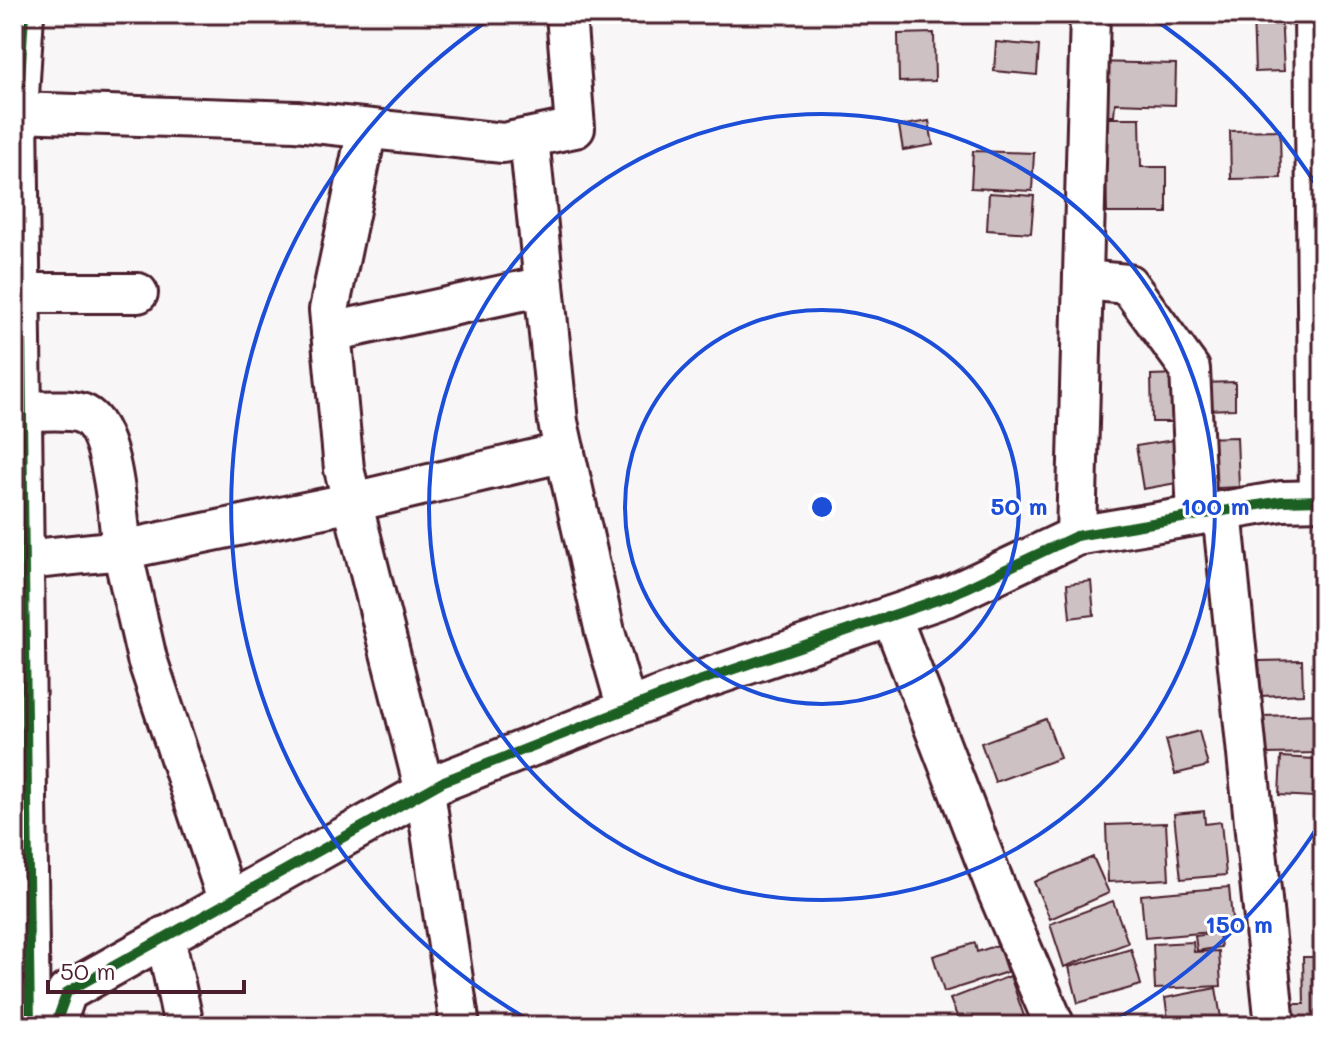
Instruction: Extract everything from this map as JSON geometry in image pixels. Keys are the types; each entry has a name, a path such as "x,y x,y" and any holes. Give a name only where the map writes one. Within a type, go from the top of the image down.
{"street":[{"path":"24,14 16,112 24,560 19,601 30,1026"},
{"path":"16,112 296,121 503,143 575,128 566,14"},
{"path":"1076,536 1090,14"},
{"path":"55,1026 67,992 444,781 627,709 949,596 1076,536 1282,501 1321,500 1314,14"},
{"path":"367,129 329,310 344,469 425,792 460,1026"},
{"path":"529,138 558,422 605,632 627,709"},
{"path":"1083,280 1128,284 1190,369 1275,1026"},
{"path":"331,332 544,286"},
{"path":"21,293 138,293"},
{"path":"22,411 83,413 94,422 109,459 122,550 147,659 228,902"},
{"path":"24,560 122,550 353,502 565,452"},
{"path":"891,616 998,893 1055,1026"},
{"path":"165,936 184,1026"}],"building":[{"path":"1253,14 1281,14 1284,71 1255,72"},
{"path":"934,33 935,81 899,82 898,34"},
{"path":"996,42 1039,46 1037,75 994,71"},
{"path":"1094,62 1176,64 1175,105 1115,103 1114,116 1092,116"},
{"path":"1090,118 1140,118 1141,167 1167,167 1167,213 1107,213 1106,164 1090,164"},
{"path":"929,121 933,145 903,150 899,126"},
{"path":"1280,130 1281,178 1231,179 1230,131"},
{"path":"973,151 1034,153 1032,191 971,188"},
{"path":"989,193 1034,196 1031,233 987,230"},
{"path":"1178,374 1179,422 1152,422 1151,375"},
{"path":"1235,382 1235,409 1200,410 1199,383"},
{"path":"1237,437 1239,487 1198,489 1196,438"},
{"path":"1186,438 1193,480 1143,489 1136,446"},
{"path":"1091,581 1094,615 1070,618 1067,584"},
{"path":"1314,593 1323,593 1323,620 1314,620"},
{"path":"1302,660 1303,694 1261,696 1259,661"},
{"path":"1321,714 1322,753 1264,754 1263,716"},
{"path":"1046,719 1060,758 995,782 981,743"},
{"path":"1199,731 1208,766 1175,774 1166,740"},
{"path":"1281,757 1315,759 1313,797 1279,795"},
{"path":"1204,811 1205,824 1221,822 1226,875 1181,879 1174,814"},
{"path":"1166,823 1169,879 1108,882 1106,825"},
{"path":"1093,857 1109,893 1050,919 1034,882"},
{"path":"1229,887 1233,930 1145,938 1141,895"},
{"path":"1113,901 1128,943 1064,967 1050,924"},
{"path":"1219,933 1221,947 1197,951 1195,936"},
{"path":"1193,942 1194,952 1219,951 1221,986 1155,989 1153,944"},
{"path":"975,943 977,952 998,945 1007,972 944,992 933,956"},
{"path":"1131,949 1141,985 1078,1003 1069,967"},
{"path":"1303,957 1323,957 1323,1026 1294,1026 1294,1004 1304,1004"},
{"path":"1010,976 1024,1016 997,1026 961,1026 950,999"},
{"path":"1216,988 1222,1024 1169,1026 1165,998"}],"cycle path":[{"path":"24,14 18,112 30,1026"},
{"path":"55,1026 67,992 444,781 699,681 949,596 1076,536 1282,501 1323,500"}]}
